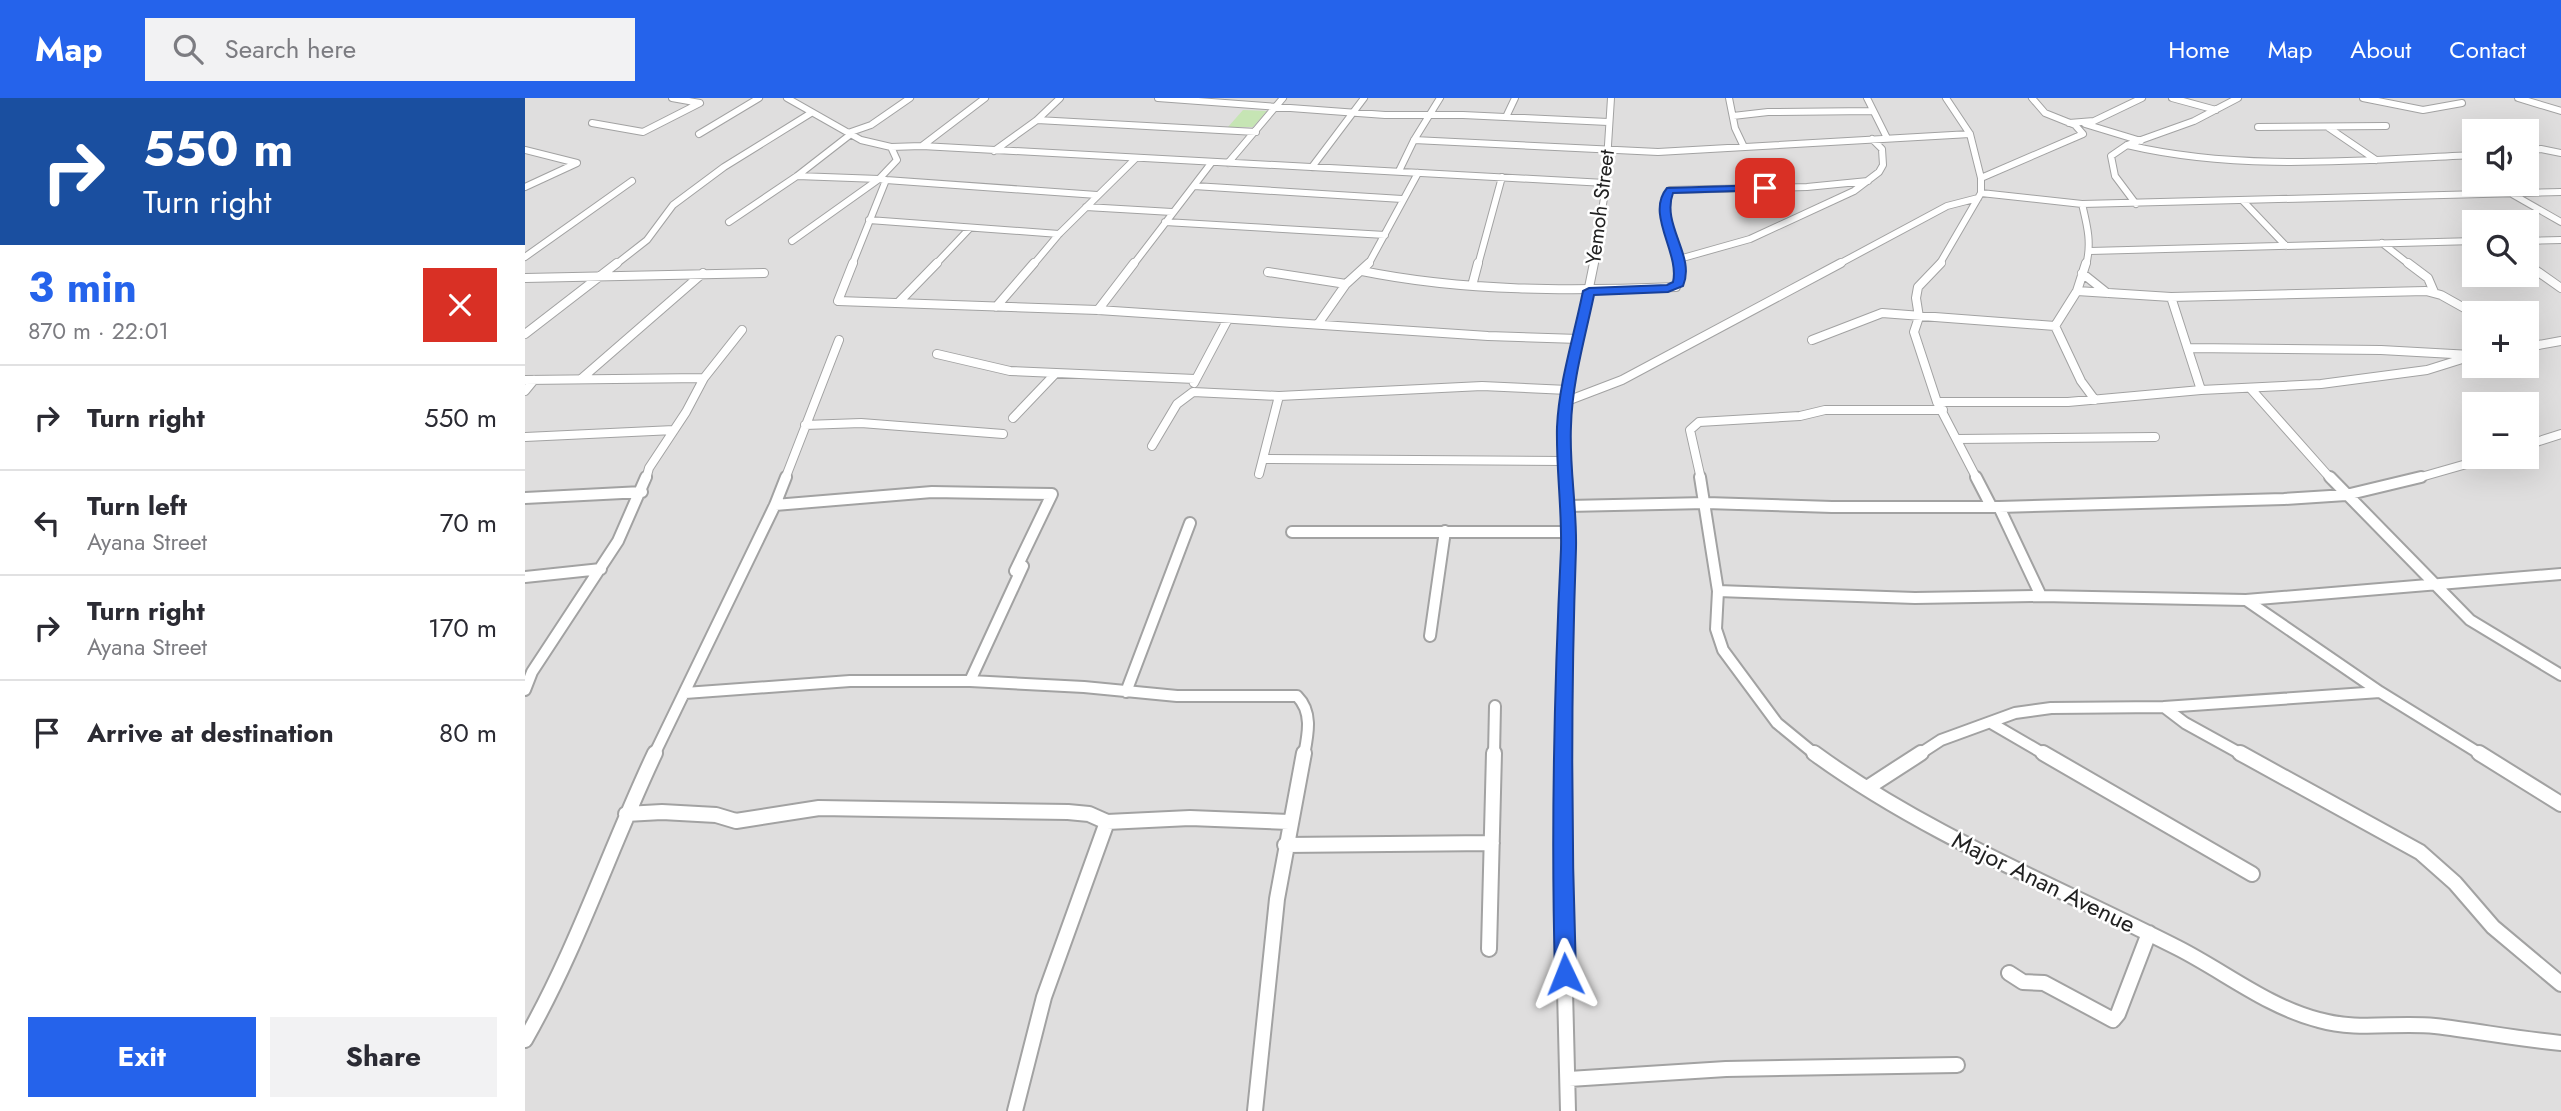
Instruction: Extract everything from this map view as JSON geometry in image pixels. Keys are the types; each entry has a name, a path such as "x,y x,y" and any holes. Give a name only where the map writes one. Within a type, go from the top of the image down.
{"street":[{"path":"592,123 643,132 700,103 672,98"},
{"path":"698,134 759,98"},
{"path":"787,98 869,143 891,147 922,146 1605,183"},
{"path":"729,222 797,176 849,133 871,125 911,98"},
{"path":"922,146 985,98"},
{"path":"994,150 1037,120 1060,98"},
{"path":"1158,98 1277,105 1353,113 1608,122"},
{"path":"1228,163 1283,98"},
{"path":"1312,167 1364,98"},
{"path":"1399,171 1414,140 1440,98"},
{"path":"1506,117 1515,98"},
{"name":"Yemoh Street","path":"1568,1111 1562,869 1564,656 1569,532 1564,461 1567,396 1589,291 1605,183 1611,98"},
{"path":"1729,98 1735,128 1744,147"},
{"path":"1867,98 1887,138"},
{"path":"1946,98 1970,134 1981,178 1980,196 1943,261 1918,287 1916,298 1919,317 1914,332 1915,340 1940,406 2041,596"},
{"path":"1981,178 2083,134 2045,113 2032,98"},
{"path":"2069,124 2094,121 2142,98"},
{"path":"2172,98 2217,110"},
{"path":"2136,204 2118,181 2110,165 2111,156 2127,145 2217,110 2238,98"},
{"path":"2363,98 2426,111 2439,111 2462,103"},
{"path":"2518,98 2561,111"},
{"path":"1734,116 1768,112 1874,111"},
{"path":"525,334 655,233 673,205 724,167 811,113"},
{"path":"1037,120 1256,132"},
{"path":"2079,123 2141,141"},
{"path":"2258,127 2386,126"},
{"path":"2329,128 2376,160"},
{"path":"1414,140 1608,151 1688,152 1970,134"},
{"path":"1679,259 1750,239 1854,191 1884,165 1882,149 1872,139"},
{"path":"2127,145 2212,160 2376,160 2462,156"},
{"path":"891,147 897,160 883,179 838,301 1098,310 1488,336 1579,339"},
{"path":"525,150 577,162 525,187"},
{"path":"2539,150 2561,153"},
{"path":"996,307 1059,234 1135,159"},
{"path":"1098,310 1212,162"},
{"path":"1318,324 1346,284 1362,271 1385,235 1418,173"},
{"path":"797,176 883,179 1097,195"},
{"path":"1473,282 1502,177"},
{"path":"792,242 883,179"},
{"path":"525,257 632,181"},
{"path":"1362,271 1397,278 1473,282 1490,286 1589,291 1676,287 1681,273 1679,259 1672,244 1665,211 1666,195 1670,191 1807,187 1868,181"},
{"path":"1193,186 1402,199"},
{"path":"2539,193 2561,192"},
{"path":"1152,446 1173,409 1193,392 1279,396 1482,386 1567,396 1622,380 1947,206 1980,196 2082,204 2136,204 2462,195"},
{"path":"2516,196 2561,222"},
{"path":"2243,201 2286,246"},
{"path":"2055,326 2077,291 2090,251 2082,204"},
{"path":"1086,207 1173,212"},
{"path":"869,220 1059,234"},
{"path":"1165,222 1385,235"},
{"path":"899,302 970,228"},
{"path":"2539,241 2561,240"},
{"path":"2090,251 2462,241"},
{"path":"2382,243 2428,278 2434,292"},
{"path":"525,244 544,244"},
{"path":"1268,272 1346,284"},
{"path":"2539,272 2561,288"},
{"path":"581,379 703,273"},
{"path":"525,278 764,273"},
{"path":"2082,273 2107,293"},
{"path":"2077,291 2171,297 2434,292 2462,307"},
{"path":"2171,297 2201,390"},
{"path":"1812,340 1882,313 2055,326"},
{"path":"1193,392 1195,379 1228,319"},
{"path":"525,325 537,325"},
{"path":"2055,326 2081,382 2095,400"},
{"path":"525,690 529,672 618,541 642,492 649,468 704,378 742,330"},
{"path":"525,1040 553,991 626,814 775,505 839,340"},
{"path":"2539,345 2561,341"},
{"path":"2188,348 2381,350 2462,354"},
{"path":"937,354 1010,372 1195,379"},
{"path":"1940,406 2095,400 2201,390 2252,389 2392,376 2462,360"},
{"path":"1013,418 1055,374"},
{"path":"525,391 530,380 704,378"},
{"path":"2252,389 2346,495 2476,624 2561,674"},
{"path":"1259,474 1279,396"},
{"name":"Major Anan Avenue","path":"1940,406 1825,410 1800,416 1699,422 1690,430 1706,503 1718,591 1716,629 1723,650 1762,706 1797,741 1867,788 1999,861 2149,933 2288,1010 2321,1021 2367,1027 2433,1026 2514,1039 2561,1043"},
{"path":"805,425 861,423 1003,435"},
{"path":"525,437 674,430"},
{"path":"2539,441 2561,434"},
{"path":"1957,439 2155,437"},
{"path":"1263,459 1564,461"},
{"path":"1568,506 1706,503 1832,507 1995,507 2346,495 2462,465"},
{"path":"525,498 642,492"},
{"path":"775,505 932,492 1052,494 1015,570"},
{"path":"1126,692 1189,523"},
{"path":"1430,636 1445,531"},
{"path":"1292,532 1569,532"},
{"path":"970,681 1027,557"},
{"path":"525,577 601,569"},
{"path":"1718,591 1915,597 2041,596 2246,600 2561,575"},
{"path":"2246,600 2380,692 2561,804"},
{"path":"685,693 850,681 970,681 1177,696 1297,696 1305,703 1308,712 1308,732 1285,845 1255,1111"},
{"path":"1867,788 1941,740 2015,713 2051,708 2164,707 2380,692"},
{"path":"1489,949 1495,706"},
{"path":"2164,707 2185,723 2420,852 2455,883 2493,927 2561,984"},
{"path":"1991,723 2252,874"},
{"path":"626,814 662,812 716,815 736,821 819,808 975,808 1089,814 1107,822 1189,818 1289,822"},
{"path":"1015,1111 1044,998 1107,822"},
{"path":"1285,845 1492,842"},
{"path":"2009,973 2023,982 2044,983 2113,1020 2149,933"},
{"path":"1569,1079 1726,1069 1957,1065"}],"shaded area":[{"path":"525,98 2561,98 2561,1111 525,1111"}],"green space":[{"path":"1243,110 1267,111 1253,127 1228,127"}],"route":[{"path":"1565,974 1562,869 1564,656 1569,532 1564,426 1568,390 1589,291 1668,288 1679,284 1679,259 1672,244 1665,211 1666,195 1670,191 1765,188"}]}
